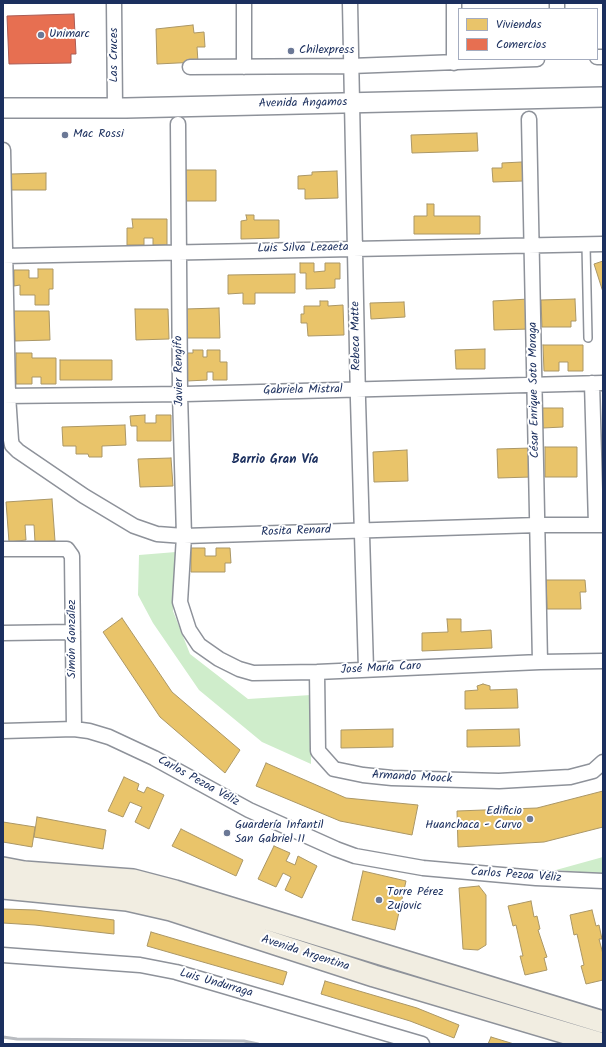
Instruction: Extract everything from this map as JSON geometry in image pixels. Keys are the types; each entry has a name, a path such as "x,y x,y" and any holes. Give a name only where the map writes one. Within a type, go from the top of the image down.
{"main road":[{"name":"Avenida Angamos","path":"3,108 115,108 603,97"},
{"name":"Avenida Argentina","path":"3,868 24,872 133,880 175,891 603,1022"},
{"name":"Avenida Argentina","path":"3,888 127,900 171,910 374,976 603,1044"}],"street":[{"name":"Las Cruces","path":"114,3 115,108"},
{"path":"244,3 244,67"},
{"name":"Rebeca Matte","path":"350,3 358,389 366,669"},
{"path":"454,3 454,63"},
{"path":"190,67 351,66 516,60"},
{"name":"César Enrique Soto Moraga","path":"529,119 536,384 540,662"},
{"name":"Javier Rengifo","path":"178,124 180,394 184,536 180,602 184,617"},
{"path":"3,150 6,395"},
{"name":"Luis Silva Lezaeta","path":"4,256 603,244"},
{"path":"597,383 599,525"},
{"name":"Gabriela Mistral","path":"6,395 180,394 597,383"},
{"name":"Rosita Renard","path":"6,395 11,440 14,448 84,496 134,526 157,534 184,536 538,525 599,525"},
{"name":"Simón González","path":"3,549 61,548 69,550 73,560 74,730"},
{"name":"José María Caro","path":"184,617 189,630 200,645 219,659 239,669 253,673 317,672 540,662 603,662"},
{"path":"3,634 73,632"},
{"name":"Armando Moock","path":"317,672 319,683 318,751 334,769 363,775 392,778 499,781 570,777 598,766"},
{"name":"Carlos Pezoa Véliz","path":"3,730 74,730 89,731 109,737 154,758 249,810 336,849 377,862 423,868 536,878 603,881"},
{"name":"Luis Undurraga","path":"3,955 140,965 168,970 422,1044"}],"lane":[{"path":"586,244 588,338"}],"green space":[{"path":"176,552 173,611 190,654 248,699 311,695 311,764 262,742 199,690 153,623 138,595 139,555"},
{"path":"603,857 603,874 556,870"}],"building: Viviendas":[{"path":"193,25 194,33 204,32 205,47 197,47 198,62 157,64 156,29"},
{"path":"477,133 478,151 412,153 411,135"},
{"path":"522,162 523,181 493,182 492,168 502,168 502,163"},
{"path":"181,170 216,170 216,201 182,201"},
{"path":"337,171 338,198 305,199 305,189 298,189 298,176 312,175 312,172"},
{"path":"46,173 46,190 11,190 11,174"},
{"path":"427,204 434,204 434,216 480,216 480,234 414,234 414,216 427,216"},
{"path":"246,215 254,215 254,220 279,220 279,238 241,239 241,221 247,220"},
{"path":"132,219 167,219 167,245 153,245 153,238 144,238 144,245 127,245 127,228 133,228"},
{"path":"603,261 603,292 594,264"},
{"path":"300,263 314,263 314,272 325,271 325,263 340,263 340,279 335,279 335,288 306,289 306,273 300,273"},
{"path":"38,269 53,269 53,289 49,289 49,305 35,305 35,295 20,295 20,285 14,286 14,270 29,270 29,278 38,278"},
{"path":"295,274 295,293 255,293 255,304 243,304 243,293 228,294 228,275"},
{"path":"529,299 530,329 494,330 493,301"},
{"path":"575,299 576,321 571,321 571,327 542,327 541,300"},
{"path":"320,301 328,301 328,306 343,305 344,335 308,336 307,323 301,323 301,314 304,314 304,306 320,306"},
{"path":"404,302 405,317 371,319 370,303"},
{"path":"219,308 220,338 185,338 185,309"},
{"path":"135,309 168,309 169,339 136,340"},
{"path":"14,311 49,311 50,340 15,341"},
{"path":"543,345 583,345 583,371 568,371 568,362 559,362 559,371 544,371"},
{"path":"485,349 485,369 456,369 455,350"},
{"path":"193,350 203,350 203,357 207,357 207,350 220,350 220,362 227,362 227,380 213,380 213,372 207,372 207,380 187,381 187,353 193,353"},
{"path":"16,353 32,353 32,358 56,358 56,384 41,384 41,377 32,377 32,384 16,384"},
{"path":"60,360 112,360 112,380 60,380"},
{"path":"542,408 563,408 563,427 543,428"},
{"path":"145,415 145,423 156,423 156,415 171,415 171,441 137,441 137,426 131,426 130,416"},
{"path":"125,425 126,445 102,446 102,457 89,457 88,454 76,454 76,446 63,446 62,427"},
{"path":"545,447 577,447 577,477 545,477"},
{"path":"531,448 531,477 498,478 497,449"},
{"path":"407,450 408,481 374,482 373,452"},
{"path":"171,458 173,486 140,487 138,459"},
{"path":"52,499 55,541 35,542 34,525 25,525 26,540 9,542 6,502"},
{"path":"191,548 205,548 205,556 216,556 216,548 230,548 231,563 225,563 225,572 191,572"},
{"path":"546,580 585,580 586,592 580,592 581,609 547,609"},
{"path":"122,618 172,692 240,750 225,773 160,717 103,632"},
{"path":"447,619 461,619 461,632 491,630 492,648 422,651 422,633 448,632"},
{"path":"483,684 490,686 490,690 517,689 518,708 465,709 465,691 478,690 477,686"},
{"path":"393,729 393,747 341,748 341,730"},
{"path":"519,729 520,746 467,747 467,730"},
{"name":"Edificio Huanchaca - Curvo","path":"266,763 346,798 418,805 412,835 340,821 256,786"},
{"path":"124,777 139,784 137,790 144,793 147,787 164,795 149,829 135,822 142,807 130,802 123,817 108,811"},
{"name":"Edificio Huanchaca - Curvo","path":"603,791 603,827 544,842 458,847 457,811 537,808"},
{"path":"37,817 106,830 103,849 34,837"},
{"path":"3,822 35,827 32,847 3,842"},
{"path":"181,829 243,860 236,876 172,846"},
{"path":"274,846 290,853 286,861 295,865 298,856 317,866 302,898 285,890 291,877 283,873 276,887 258,879"},
{"name":"Torre Pérez Zujovic","path":"363,871 406,881 395,930 352,920"},
{"path":"479,886 486,895 486,945 478,950 463,949 459,888"},
{"path":"531,901 534,917 537,916 540,929 538,930 547,957 544,958 547,970 525,975 520,956 523,956 516,925 513,926 508,906"},
{"path":"3,909 35,910 114,920 114,934 3,923"},
{"path":"592,910 596,926 599,925 602,939 599,939 603,954 603,980 586,984 581,966 584,965 577,934 574,935 570,915"},
{"path":"151,932 287,972 283,985 147,946"},
{"path":"325,981 417,1008 459,1025 454,1038 410,1021 321,994"},
{"path":"491,1037 514,1044 488,1044"}],"building: Comercios":[{"name":"Unimarc","path":"74,14 76,54 71,54 71,63 9,64 7,16"}],"railway":[{"path":"3,1037 17,1039 244,1041 258,1044"}],"place":[{"name":"Unimarc","path":"41,35"},
{"name":"Chilexpress","path":"291,51"},
{"name":"Mac Rossi","path":"65,135"},
{"name":"Edificio Huanchaca - Curvo","path":"530,819"},
{"name":"Guardería Infantil San Gabriel II","path":"227,833"},
{"name":"Torre Pérez Zujovic","path":"379,900"}],"district":[{"name":"Barrio Gran Vía","path":"275,461"}]}
